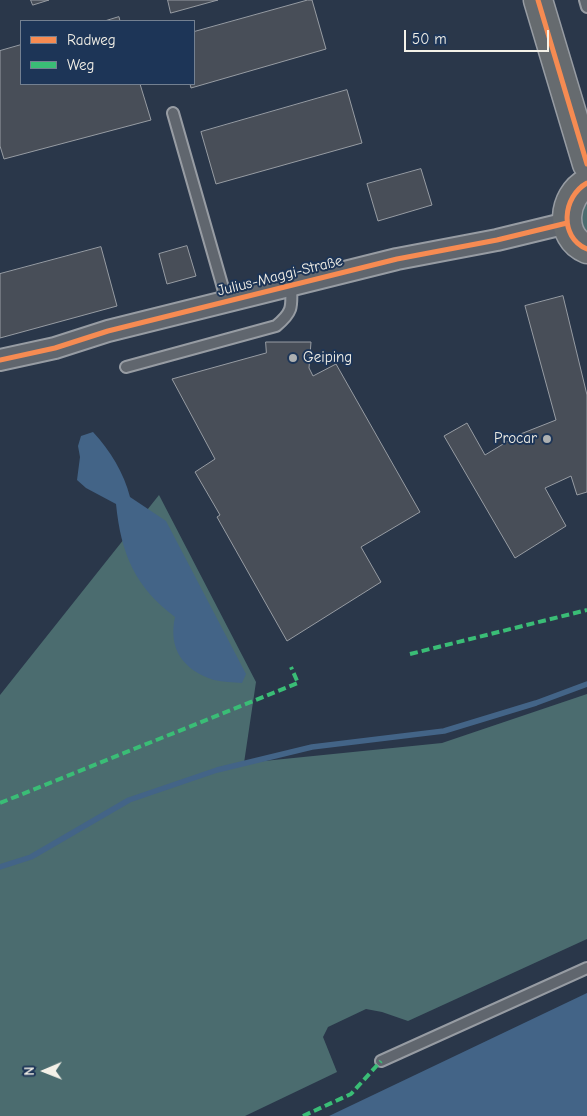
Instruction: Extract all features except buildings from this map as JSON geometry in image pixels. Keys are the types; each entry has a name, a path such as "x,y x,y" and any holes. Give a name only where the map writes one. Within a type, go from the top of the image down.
{"main road":[{"path":"538,0 587,164"},
{"path":"587,184 580,187 572,197 567,209 567,223 573,237 587,248"}],"street":[{"name":"Julius-Maggi-Straße","path":"0,360 55,348 108,331 397,259 497,240 567,223"}],"lane":[{"path":"585,0 587,7"},
{"path":"173,113 227,302"},
{"path":"126,367 276,326 287,317 292,307 291,286"},
{"path":"381,1061 587,968"}],"green space":[{"path":"587,196 587,234 579,224 583,199"},
{"path":"159,495 256,682 244,763 442,743 587,694 587,939 408,1021 382,1012 366,1009 328,1027 323,1037 337,1072 245,1116 0,1116 0,695"}],"water":[{"path":"93,432 116,462 130,497 166,521 246,674 242,683 217,681 203,676 186,664 180,657 174,639 175,617 150,594 132,568 122,539 116,504 86,488 77,480 80,457 78,446 81,436"},
{"path":"587,993 587,1116 329,1116"}],"waterway":[{"path":"0,867 31,857 129,800 217,770 312,747 444,731 536,703 587,684"}],"marked path":[{"path":"410,654 587,610"},
{"path":"0,803 298,683 291,667"},
{"path":"303,1116 351,1094 381,1061"}],"cycle path":[{"path":"538,0 587,164"},
{"path":"587,183 573,197 567,216 571,235 587,249"},
{"path":"0,360 55,348 108,331 397,259 497,240 567,223"}],"place":[{"name":"Geiping","path":"293,358"},
{"name":"Procar","path":"547,439"}]}
